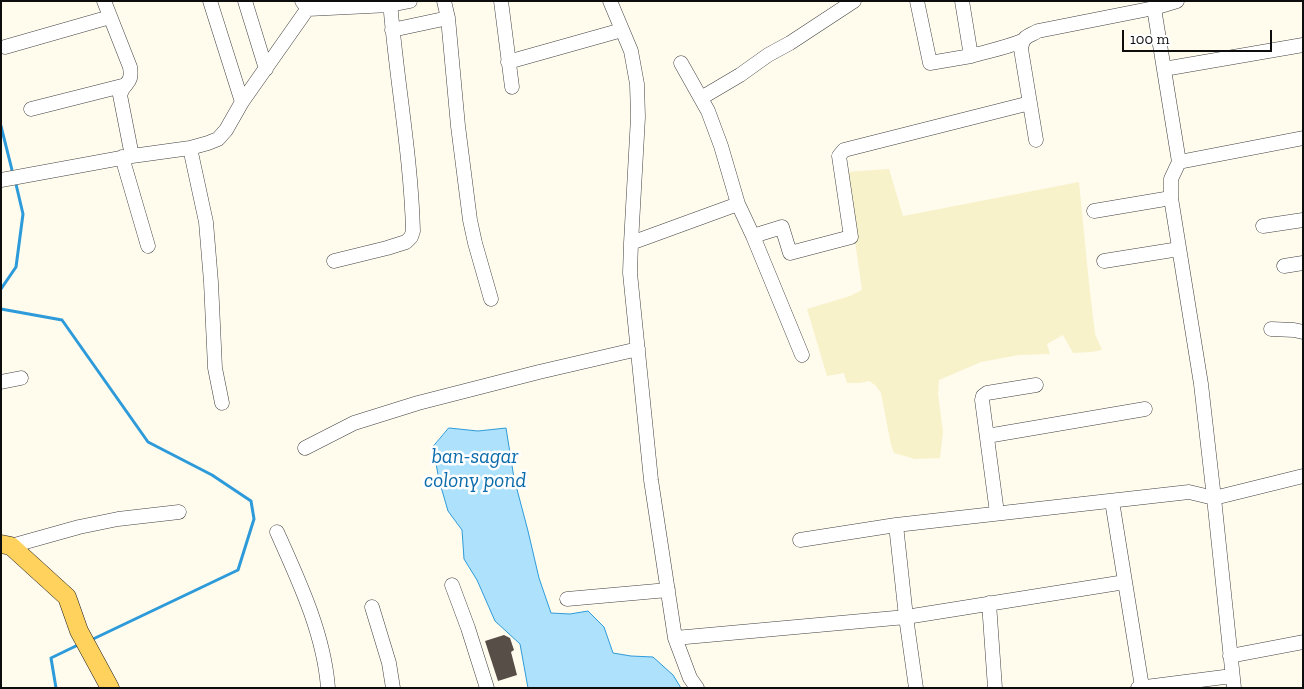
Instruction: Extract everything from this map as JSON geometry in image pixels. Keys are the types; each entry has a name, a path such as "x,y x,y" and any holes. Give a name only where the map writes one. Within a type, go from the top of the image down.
{"main road":[{"path":"6,545 67,597 79,631 110,688"}],"street":[{"path":"104,1 130,67 130,80 121,90 120,95 127,156 148,246"},
{"path":"210,1 242,102"},
{"path":"245,1 266,69"},
{"path":"1,180 127,156 190,148 218,139 226,130 242,102 266,69 307,4 410,1"},
{"path":"444,1 448,18 458,126 470,220 491,299"},
{"path":"501,1 512,87"},
{"path":"610,1 631,51 636,84 638,117 630,273 651,480 675,638 690,678 698,688"},
{"path":"701,98 854,1"},
{"path":"917,1 930,63 971,56 1010,46 1038,31 1154,8 1176,1"},
{"path":"962,1 971,56"},
{"path":"334,261 406,242 414,231 408,154 390,3"},
{"path":"1138,688 1233,682 1201,384 1171,198 1171,179 1179,162 1154,8"},
{"path":"5,47 110,17"},
{"path":"392,30 448,18"},
{"path":"508,62 622,30"},
{"path":"1022,41 1021,49 1036,140"},
{"path":"1164,69 1303,45"},
{"path":"681,63 708,111 721,146 738,204 802,355"},
{"path":"30,109 126,85"},
{"path":"753,236 782,226 790,252 851,238 839,156 844,150 1030,103"},
{"path":"1179,162 1303,138"},
{"path":"190,148 206,222 215,368 222,403"},
{"path":"1094,211 1171,198"},
{"path":"631,243 738,204"},
{"path":"1263,226 1303,220"},
{"path":"1104,261 1179,249"},
{"path":"1284,266 1303,263"},
{"path":"1271,329 1303,332"},
{"path":"306,448 354,423 418,403 638,349"},
{"path":"1,382 21,378"},
{"path":"998,514 983,396 987,393 1036,385"},
{"path":"987,436 1145,409"},
{"path":"800,540 896,525 1189,492 1214,498 1303,476"},
{"path":"1112,501 1142,687"},
{"path":"6,545 118,519 180,512"},
{"path":"896,525 916,688"},
{"path":"277,532 301,585 320,641 328,688"},
{"path":"675,638 906,617 1125,582"},
{"path":"452,585 487,688"},
{"path":"568,599 668,590"},
{"path":"989,603 995,688"},
{"path":"372,607 389,664 393,688"},
{"path":"1230,656 1303,642"}],"shaded area":[{"path":"889,169 903,216 1079,182 1095,334 1102,350 1073,353 1063,335 1047,344 1050,354 1019,355 981,362 939,380 938,394 943,432 940,458 915,459 894,453 881,393 869,381 847,383 844,373 827,376 807,309 850,296 862,290 845,172"}],"water":[{"name":"ban-sagar colony pond","path":"449,428 478,431 506,428 514,478 539,578 551,613 570,614 588,611 604,627 613,653 653,657 673,675 681,688 528,688 520,644 495,621 477,580 464,559 462,530 448,511 439,480 433,447"}],"building":[{"path":"504,635 510,638 514,650 511,652 517,675 498,681 485,641"}],"waterway":[{"path":"1,126 13,174"},
{"path":"1,289 16,267 23,214 15,180"},
{"path":"1,309 62,320 148,442 212,475 251,501 254,519 238,570 91,640"},
{"path":"56,688 51,658 80,644"}]}
